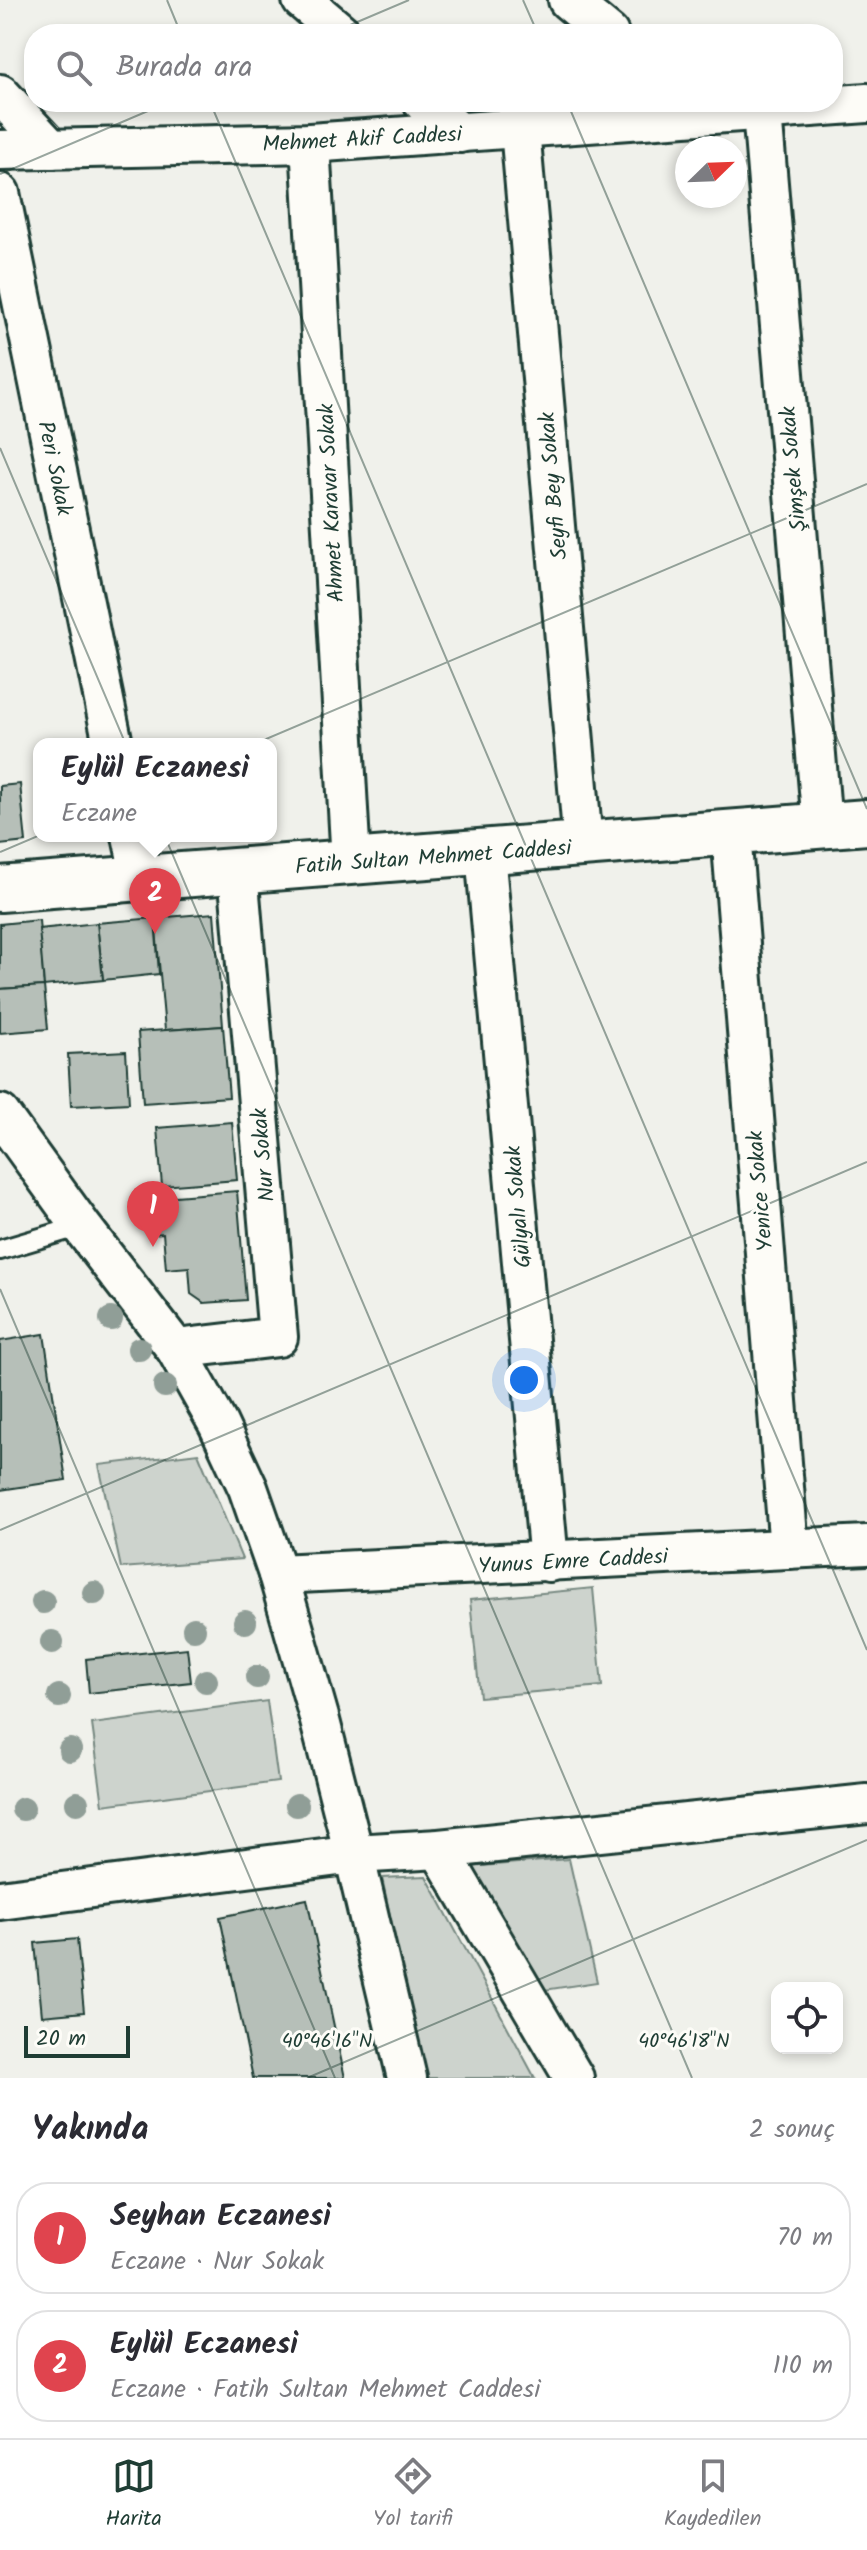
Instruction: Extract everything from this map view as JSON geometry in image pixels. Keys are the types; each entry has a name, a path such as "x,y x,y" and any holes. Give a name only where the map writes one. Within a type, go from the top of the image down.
{"street":[{"path":"302,0 330,24"},
{"path":"568,0 597,24"},
{"path":"0,94 51,149"},
{"name":"Mehmet Akif Caddesi","path":"843,105 867,103"},
{"path":"435,112 460,133"},
{"name":"Mehmet Akif Caddesi","path":"0,150 310,143 520,129 672,112"},
{"name":"Şimşek Sokak","path":"762,112 822,826"},
{"name":"Seyfi Bey Sokak","path":"520,129 583,844"},
{"name":"Ahmet Karavar Sokak","path":"310,143 351,862"},
{"name":"Peri Sokak","path":"0,193 112,738"},
{"name":"Fatih Sultan Mehmet Caddesi","path":"0,889 867,822"},
{"name":"Yenice Sokak","path":"731,833 789,1549"},
{"path":"133,842 141,878"},
{"name":"Gülyalı Sokak","path":"485,852 549,1562"},
{"name":"Nur Sokak","path":"176,1349 278,1337 238,871"},
{"path":"0,1114 176,1349 218,1424 248,1488 278,1574 354,1854 407,2078"},
{"name":"Yunus Emre Caddesi","path":"278,1574 867,1545"},
{"path":"0,1900 354,1854 439,1849 867,1804"},
{"path":"439,1849 574,2078"}],"lane":[{"path":"0,1250 81,1226"}],"shaded area":[{"path":"198,1453 242,1559 121,1568 99,1465"},
{"path":"593,1588 602,1686 480,1697 470,1600"},
{"path":"267,1701 278,1782 103,1805 92,1724"},
{"path":"569,1859 597,1982 538,1991 468,1867"},
{"path":"426,1876 535,2078 425,2078 382,1878"}],"building":[{"path":"20,784 26,842 0,845 0,786"},
{"path":"214,913 223,1026 165,1030 155,918"},
{"path":"155,918 159,974 103,980 97,923"},
{"path":"39,920 44,986 0,989 0,924"},
{"path":"97,923 103,980 44,986 39,929"},
{"path":"44,986 48,1029 0,1033 0,989"},
{"path":"223,1026 229,1097 143,1103 138,1032"},
{"path":"126,1051 129,1103 71,1106 68,1054"},
{"path":"232,1122 237,1180 162,1186 157,1128"},
{"path":"237,1191 246,1300 204,1303 191,1294 189,1267 166,1269 163,1233 154,1234 151,1198"},
{"path":"44,1334 66,1480 0,1490 0,1341"},
{"path":"187,1648 191,1682 89,1693 86,1659"},
{"path":"307,1899 345,2078 253,2078 220,1917"},
{"path":"77,1939 84,2012 42,2016 35,1943"}],"place":[{"name":"Eylül Eczanesi","path":"155,934"},
{"name":"Seyhan Eczanesi","path":"153,1247"}]}
